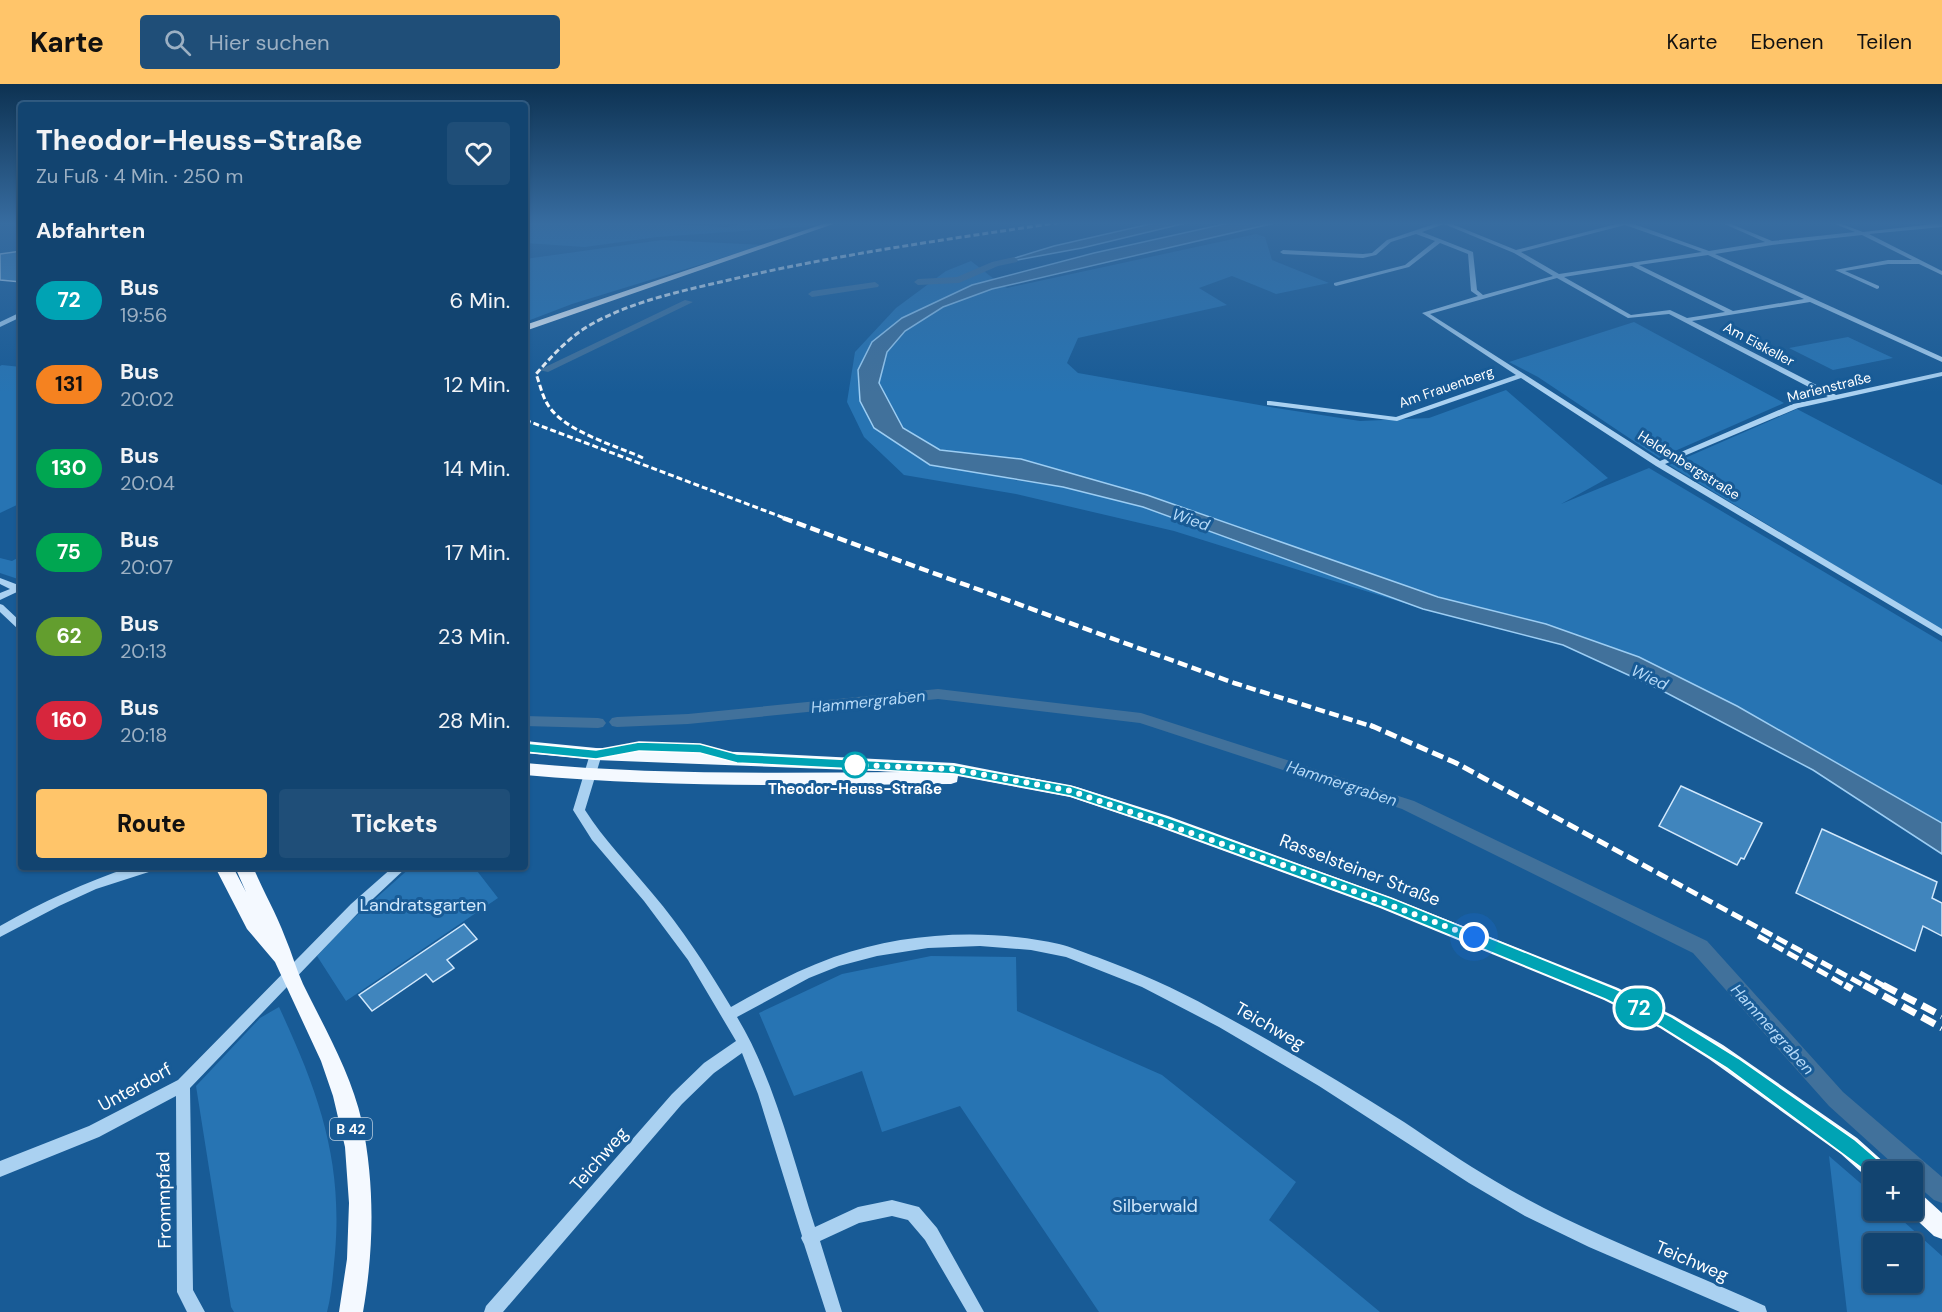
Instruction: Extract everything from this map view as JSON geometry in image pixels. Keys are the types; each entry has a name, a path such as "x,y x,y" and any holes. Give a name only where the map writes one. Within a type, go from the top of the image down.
{"main road":[{"path":"528,327 666,279"},
{"name":"Rasselsteiner Straße","path":"528,747 596,754 954,769 1071,791 1162,821 1386,903 1611,994 1667,1022 1716,1052 1839,1139 1865,1161"},
{"name":"Rasselsteiner Straße","path":"528,769 589,775 756,779 987,777"},
{"name":"B 42","path":"226,870 254,924 287,967"},
{"name":"B 42","path":"245,870 268,917 287,967 324,1042 345,1097 359,1169 360,1234 351,1312"},
{"path":"1923,1211 1942,1228"}],"street":[{"path":"1336,284 1355,279"},
{"path":"1473,279 1474,291 1481,296 1545,279"},
{"name":"Am Eiskeller","path":"1564,279 1630,317 1670,312 1836,398"},
{"path":"1664,279 1731,312"},
{"path":"1765,279 1942,360"},
{"path":"1860,279 1877,287"},
{"name":"Heldenbergstraße","path":"1481,296 1425,313 1659,464 1942,633"},
{"path":"1687,320 1809,300"},
{"path":"0,318 18,309"},
{"path":"0,326 18,316"},
{"name":"Marienstraße","path":"1659,464 1796,406 1942,374"},
{"name":"Am Frauenberg","path":"1270,403 1397,418 1523,375"},
{"path":"0,581 18,588"},
{"path":"0,597 18,590"},
{"path":"0,606 18,624"},
{"path":"596,754 579,810 596,837 648,897 693,956 745,1043 765,1094 834,1312"},
{"path":"0,932 51,903 90,886 138,870"},
{"path":"287,967 398,870"},
{"name":"Teichweg","path":"729,1015 774,988 817,969 882,949 941,942 1007,942 1059,949 1151,983 1214,1016 1369,1109 1501,1194 1599,1243 1759,1312"},
{"name":"Unterdorf","path":"0,1169 94,1132 183,1085 287,967"},
{"name":"Teichweg","path":"492,1312 677,1099 709,1068 745,1043"},
{"name":"Frommpfad","path":"183,1085 185,1292 197,1312"},
{"path":"809,1238 858,1215 892,1208 913,1213 931,1234 976,1312"}],"green space":[{"path":"528,279 652,279 572,304 528,321"},
{"path":"935,279 993,279 972,285 872,342 874,428 1014,480 1063,487 1143,507 1423,609 1174,531 1016,494 904,475 864,437 847,402 855,352 896,308"},
{"path":"1047,279 1223,279 1199,288 1227,305 1078,338 1067,363 1078,373 1360,421 1429,418 1506,390 1608,478 1561,504 1649,468 1942,642 1942,823 1737,706 1639,657 1546,624 1438,597 1147,495 1021,459 940,450 903,428 879,383 888,351 909,328 939,309 989,290 1003,286 1007,288"},
{"path":"1240,279 1320,279 1329,283 1276,294"},
{"path":"1634,322 1784,403 1659,458 1538,377 1509,362"},
{"path":"1848,337 1893,358 1833,370 1789,348"},
{"path":"0,366 18,367 18,504 0,513"},
{"path":"1797,409 1942,485 1942,630 1669,465"},
{"path":"0,558 12,561 18,558 18,579 0,573"},
{"name":"Landratsgarten","path":"408,870 476,870 498,898 346,1001 317,956 347,924"},
{"name":"Silberwald","path":"931,956 1016,957 1017,1011 1162,1075 1296,1182 1269,1220 1380,1312 1099,1312 960,1106 882,1132 862,1071 794,1096 759,1013 842,974"},
{"path":"279,1007 316,1097 331,1156 336,1219 333,1275 327,1312 234,1312 231,1307 196,1086 260,1018"},
{"path":"1829,1156 1863,1185 1863,1221 1903,1221 1916,1233 1863,1233 1863,1293 1923,1293 1923,1239 1942,1256 1942,1312 1847,1312"}],"water":[{"name":"Wied","path":"994,279 1034,279 992,289 943,307 905,331 887,352 879,383 903,428 940,450 1021,459 1147,495 1438,597 1546,624 1639,657 1737,706 1942,823 1942,854 1813,770 1661,690 1563,645 1423,609 1143,507 1063,487 930,465 874,428 860,401 858,370 872,342 902,318 972,285"}],"building":[{"path":"18,279 18,282 0,280"},
{"path":"1681,786 1762,823 1744,859 1741,858 1737,865 1659,826"},
{"path":"1822,829 1937,882 1932,898 1942,903 1942,936 1923,926 1915,951 1796,893"},
{"path":"464,924 477,939 447,960 454,968 433,982 426,974 372,1011 359,995"}],"waterway":[{"name":"Hammergraben","path":"918,282 961,279"},
{"name":"Hammergraben","path":"812,294 875,285"},
{"name":"Hammergraben","path":"544,370 688,302"},
{"name":"Hammergraben","path":"617,722 688,719 938,694 1141,718 1408,805 1700,947 1836,1099 1942,1192"},
{"name":"Hammergraben","path":"528,721 598,723"}],"railway":[{"path":"643,458 591,437 566,423 548,405 536,374 568,341 582,330 606,317 658,298 732,279"},
{"path":"528,421 787,519"},
{"path":"783,518 1234,683 1374,727"},
{"path":"1370,725 1456,763 1867,987"},
{"path":"1758,936 1848,987"},
{"path":"1860,973 1886,987"},
{"path":"1845,985 1852,989"},
{"path":"1864,985 1942,1028"},
{"path":"1883,985 1942,1016"}],"bus line":[{"name":"72","path":"528,747 596,754 639,746 666,747 700,749 737,758 954,769 1071,791 1162,821 1386,903 1611,994 1667,1022 1716,1052 1764,1084 1849,1146 1866,1161"}],"place":[{"name":"Theodor-Heuss-Straße","path":"855,765"}],"route":[{"path":"855,765 954,769 1071,791 1306,873 1474,937"}]}
